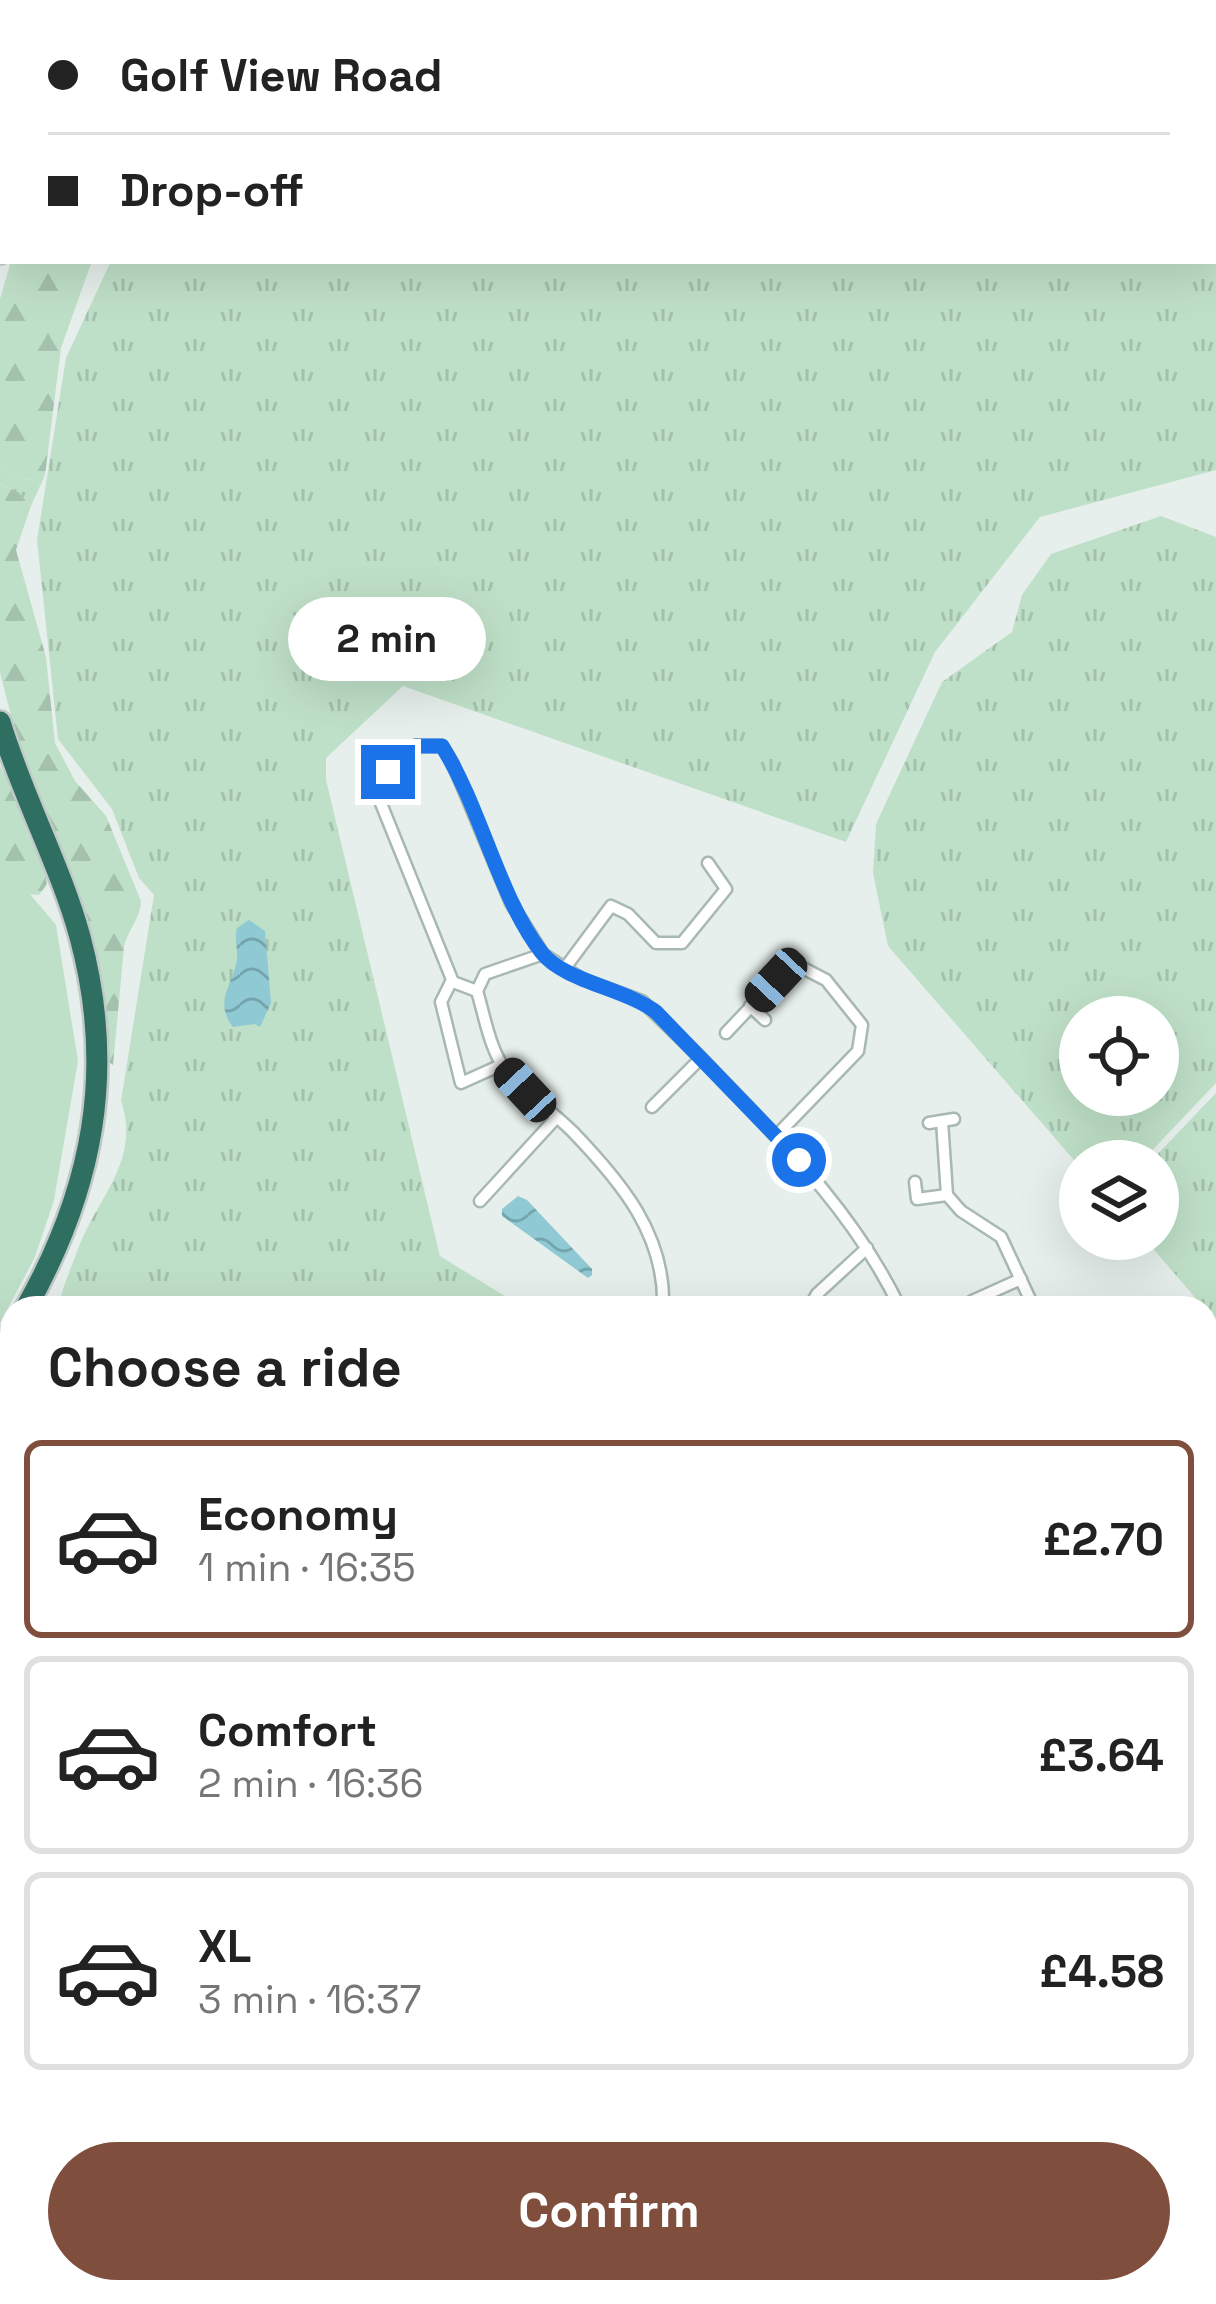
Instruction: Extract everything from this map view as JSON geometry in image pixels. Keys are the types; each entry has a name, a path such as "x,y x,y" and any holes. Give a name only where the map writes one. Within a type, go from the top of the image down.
{"highway":[{"path":"0,722 79,934 99,1054 83,1178 55,1257 33,1296"}],"street":[{"path":"477,991 452,980 376,791 415,746 442,746 511,903 543,954 582,979 642,1001 834,1200 893,1296"},
{"path":"566,968 611,906 628,914 656,943 682,943 726,889 708,863"},
{"path":"543,954 485,974 477,991 501,1065 615,1179 641,1216 658,1252 662,1296"},
{"path":"725,1033 776,980 802,968 826,980 862,1025 858,1052 776,1136"},
{"path":"452,980 441,1002 461,1083 501,1065"},
{"path":"750,1006 765,1020"},
{"path":"652,1107 700,1058"},
{"path":"670,1089 681,1100"},
{"path":"480,1201 556,1118"},
{"path":"942,1121 947,1195 961,1211 1001,1237 1029,1296"},
{"path":"915,1183 911,1202 947,1195"},
{"path":"817,1296 867,1248"},
{"path":"990,1296 1021,1279"},
{"path":"966,1287 970,1296"}],"green space":[{"path":"10,264 91,264 61,348 45,475 28,480 0,467 0,299"},
{"path":"110,264 1216,264 1216,470 1040,517 935,652 846,842 403,686 326,758 326,780 440,1256 505,1296 62,1296 80,1244 122,1159 126,1122 121,1101 154,895 139,878 112,809 58,739 37,540 66,358"},
{"path":"0,467 28,480 45,475 31,506 18,492 0,484"},
{"path":"0,484 18,492 31,506 16,550 46,657 55,743 75,781 106,816 141,901 124,947 113,1065 106,1060 99,970 86,912 20,750 0,673"},
{"path":"1161,516 1216,537 1216,1083 1162,1140 1059,1143 888,946 873,873 876,824 942,682 1012,632 1022,595 1051,554"},
{"path":"0,766 44,870 47,884 39,895 24,894 0,877"},
{"path":"0,863 56,925 78,1061 54,1200 35,1257 14,1296 0,1296"},
{"path":"1216,1093 1216,1296 1194,1296 1163,1260 1179,1260 1179,1140 1171,1140"}],"water":[{"path":"249,920 265,931 271,1003 260,1027 233,1027 224,1001 237,959 237,928"},
{"path":"518,1196 592,1269 592,1275 588,1278 502,1216 502,1209"}],"route":[{"path":"388,772 415,746 442,746 498,864 511,903 543,954 582,979 642,1001 656,1012 799,1160"}]}
